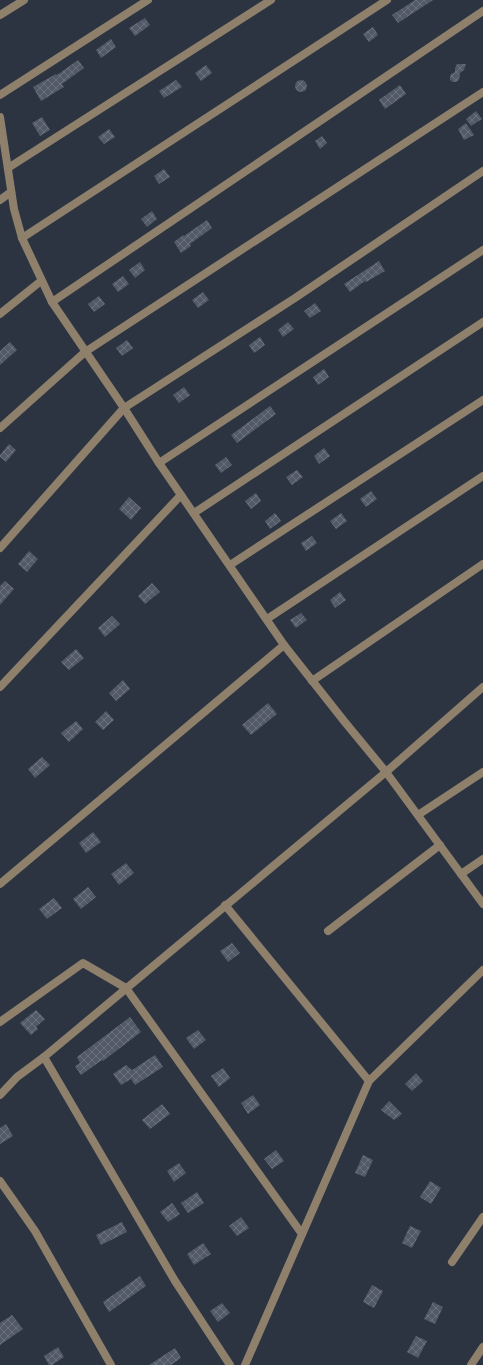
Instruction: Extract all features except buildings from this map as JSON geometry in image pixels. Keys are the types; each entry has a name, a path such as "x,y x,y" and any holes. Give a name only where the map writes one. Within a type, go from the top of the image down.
{"street":[{"path":"0,15 24,0"},
{"path":"0,95 148,0"},
{"path":"8,168 271,0"},
{"path":"22,238 387,0"},
{"path":"52,302 483,11"},
{"path":"0,428 85,352 483,92"},
{"path":"0,118 14,209 22,238 52,302 124,408 159,463 268,619 284,645 386,772 483,904"},
{"path":"0,548 124,408 295,298 483,171"},
{"path":"0,200 11,192"},
{"path":"159,463 483,250"},
{"path":"0,314 41,281"},
{"path":"194,513 483,322"},
{"path":"230,565 483,400"},
{"path":"268,619 483,476"},
{"path":"0,687 181,495"},
{"path":"312,681 483,564"},
{"path":"0,884 284,645"},
{"path":"0,1095 17,1077 44,1057 386,772 483,687"},
{"path":"418,815 483,772"},
{"path":"328,931 440,845"},
{"path":"461,874 483,859"},
{"path":"225,906 369,1081"},
{"path":"0,1022 83,963 126,988 302,1234"},
{"path":"245,1365 369,1081 483,970"},
{"path":"44,1057 175,1281 230,1365"},
{"path":"0,1180 35,1231 111,1365"},
{"path":"452,1262 483,1216"},
{"path":"471,1365 483,1347"}]}
